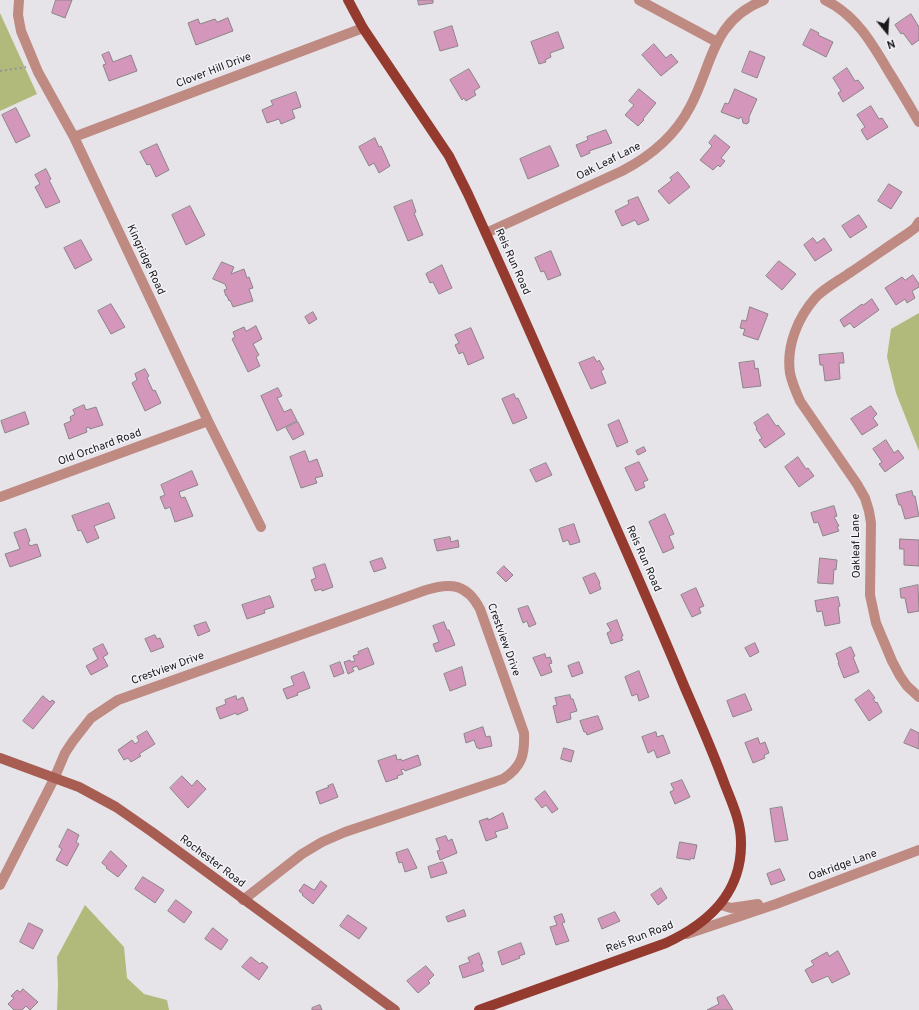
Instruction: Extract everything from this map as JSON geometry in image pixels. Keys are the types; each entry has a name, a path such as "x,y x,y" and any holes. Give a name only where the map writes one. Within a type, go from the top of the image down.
{"main road":[{"name":"Reis Run Road","path":"348,0 363,28 449,156 463,182 658,621 736,813 741,840 740,858 733,882 721,905 682,936 479,1010"}],"street":[{"name":"Kingridge Road","path":"19,0 18,15 21,31 35,66 74,137 208,421 261,527"},
{"path":"639,0 717,42"},
{"name":"Oak Leaf Lane","path":"486,233 622,171 639,162 655,150 680,125 691,106 717,42 728,25 742,12 764,0"},
{"path":"825,0 844,11 873,43 919,122"},
{"name":"Clover Hill Drive","path":"74,137 363,28"},
{"name":"Oakleaf Lane","path":"919,222 907,234 816,297 806,310 794,333 789,361 793,386 800,401 865,498 871,523 870,595 876,623 900,676 907,686 919,697"},
{"name":"Old Orchard Road","path":"0,497 208,421"},
{"name":"Crestview Drive","path":"0,886 54,779 65,753 92,718 118,700 431,588 447,584 466,591 475,598 480,608 524,733 524,754 516,768 503,779 345,832 322,842 302,854 243,900"},
{"name":"Rochester Road","path":"0,758 79,787 116,807 395,1010"},
{"name":"Oakridge Lane","path":"682,936 776,904 919,850"},
{"name":"Oakridge Lane","path":"721,905 731,908 761,904 776,904"}],"path":[{"path":"0,71 35,66"}],"green space":[{"path":"0,13 37,94 0,111"},
{"path":"919,313 919,451 896,393 887,357 891,329"},
{"path":"85,905 124,947 127,978 144,994 167,1000 169,1010 57,1010 57,957"}],"building":[{"path":"56,0 72,0 65,18 52,13"},
{"path":"418,0 433,0 433,3 419,5"},
{"path":"911,14 919,27 919,40 912,45 903,33 901,34 895,25"},
{"path":"228,18 233,31 196,45 188,23 198,19 200,24 215,19 217,22"},
{"path":"452,26 458,46 440,51 434,32"},
{"path":"811,29 819,33 818,35 833,42 826,57 803,45"},
{"path":"558,32 564,48 550,53 551,57 545,60 546,62 539,64 531,42"},
{"path":"654,44 666,58 671,54 678,62 661,76 642,55"},
{"path":"750,51 765,57 757,78 742,72"},
{"path":"109,52 113,62 131,55 137,71 109,81 103,65 106,64 102,55"},
{"path":"847,68 855,81 858,80 864,88 843,102 838,93 841,91 833,78"},
{"path":"469,69 480,87 474,91 476,95 466,101 464,98 462,100 450,80"},
{"path":"639,89 656,103 638,126 625,115 634,105 629,101"},
{"path":"735,89 757,99 747,124 743,123 742,118 740,117 739,119 721,112 725,103 728,104"},
{"path":"296,92 301,107 292,110 295,118 281,124 279,119 267,123 262,110 273,105 271,101"},
{"path":"871,106 879,119 882,118 888,127 867,140 861,130 865,127 857,115"},
{"path":"16,108 30,136 16,143 2,115"},
{"path":"606,130 612,143 589,151 590,153 581,157 576,145 588,140 587,137"},
{"path":"715,135 730,147 721,158 725,161 720,167 718,165 713,170 700,160 712,146 709,143"},
{"path":"375,138 379,147 381,146 390,166 379,173 374,163 369,166 359,147"},
{"path":"157,144 169,170 156,177 150,164 147,165 140,152"},
{"path":"550,146 559,166 528,179 520,159"},
{"path":"46,169 51,179 49,180 60,202 46,208 35,187 40,184 35,175"},
{"path":"678,172 690,187 669,204 658,191 672,180 670,178"},
{"path":"889,184 902,192 891,209 878,201"},
{"path":"638,197 649,220 638,225 635,220 622,226 615,211 629,204 628,201"},
{"path":"412,200 416,212 414,213 423,235 408,241 394,207"},
{"path":"190,206 205,235 186,245 172,215"},
{"path":"859,215 867,227 850,238 842,226"},
{"path":"813,238 817,243 824,238 832,250 815,261 804,245"},
{"path":"81,240 92,260 75,269 64,248"},
{"path":"551,251 561,275 548,280 544,271 541,272 535,258"},
{"path":"779,261 796,274 782,290 766,276"},
{"path":"222,262 234,267 231,274 244,269 253,288 249,289 253,301 233,307 230,300 229,301 226,296 224,290 227,289 225,284 213,279"},
{"path":"442,265 452,288 439,294 433,282 430,283 426,274"},
{"path":"913,275 919,284 919,287 912,291 915,298 907,303 905,299 896,305 885,288 902,277 905,280"},
{"path":"872,299 879,310 854,328 850,323 844,327 840,320 862,304 863,305"},
{"path":"111,304 125,327 111,334 98,311"},
{"path":"750,307 768,314 758,340 743,335 745,329 740,328 742,320 746,321"},
{"path":"313,312 317,319 309,324 305,317"},
{"path":"256,326 262,339 253,344 259,355 256,357 260,366 248,372 232,339 235,337 233,332 244,327 246,331"},
{"path":"471,328 484,358 468,365 463,352 459,354 455,345 459,343 455,335"},
{"path":"843,353 844,363 839,363 840,379 825,381 823,365 820,365 819,355"},
{"path":"594,357 597,362 599,360 604,369 601,371 606,383 591,389 579,363"},
{"path":"754,361 755,369 758,368 761,386 743,388 739,363"},
{"path":"145,369 149,376 147,378 153,391 155,390 161,403 145,411 132,383 137,380 135,374"},
{"path":"278,388 282,396 277,398 284,412 291,409 297,421 277,431 261,396"},
{"path":"514,394 516,399 518,398 527,418 513,424 502,399"},
{"path":"84,405 86,410 96,407 103,425 90,429 89,427 86,428 87,432 69,439 64,424 71,421 70,417 75,414 73,410"},
{"path":"871,406 877,414 873,418 878,425 862,435 851,419"},
{"path":"25,412 29,424 5,433 1,421"},
{"path":"768,414 776,426 778,425 785,434 765,448 759,440 762,438 754,423"},
{"path":"619,420 628,442 617,447 608,425"},
{"path":"298,422 304,434 293,440 286,428"},
{"path":"886,440 894,453 898,450 904,458 885,472 879,464 882,462 873,449"},
{"path":"644,447 646,451 638,455 636,451"},
{"path":"305,451 309,462 317,459 323,476 315,478 317,483 301,488 290,457"},
{"path":"798,457 806,469 808,468 814,476 799,487 785,467"},
{"path":"639,462 648,480 643,482 645,487 636,491 625,468"},
{"path":"546,463 552,475 536,482 530,470"},
{"path":"192,471 198,485 179,492 181,498 185,497 193,516 175,522 170,507 165,509 160,497 165,495 161,485"},
{"path":"912,491 913,496 915,496 919,516 905,519 896,495"},
{"path":"109,503 115,518 94,526 99,538 87,543 81,530 78,531 72,516"},
{"path":"834,506 837,516 834,517 839,526 837,527 839,531 823,536 818,522 814,523 811,513"},
{"path":"665,514 674,534 669,536 674,548 663,553 649,522"},
{"path":"574,524 580,542 570,545 568,540 563,542 559,529"},
{"path":"26,529 30,546 37,544 41,556 10,567 5,554 20,549 14,533"},
{"path":"450,537 451,542 458,540 459,547 437,551 434,540"},
{"path":"900,539 919,540 919,566 904,565 904,549 900,549"},
{"path":"382,558 386,568 374,572 370,562"},
{"path":"820,558 837,560 836,570 834,569 833,584 818,583"},
{"path":"325,564 333,587 322,591 321,589 315,591 311,580 316,578 313,568"},
{"path":"504,566 513,575 506,582 497,573"},
{"path":"595,573 601,589 590,594 583,578"},
{"path":"918,585 919,611 908,613 905,598 901,598 900,589"},
{"path":"696,588 704,606 699,608 701,613 692,617 681,595"},
{"path":"270,596 274,607 264,610 265,613 247,619 242,605"},
{"path":"838,597 840,606 838,607 840,623 825,626 822,611 817,612 815,601"},
{"path":"528,606 536,624 529,627 527,621 523,623 518,609"},
{"path":"617,620 623,640 611,644 607,633 611,631 607,624"},
{"path":"206,622 210,631 198,636 194,626"},
{"path":"444,622 455,645 436,652 433,644 439,642 433,626"},
{"path":"155,635 157,639 160,638 164,647 151,652 145,639"},
{"path":"755,643 759,652 750,657 745,648"},
{"path":"103,644 108,654 103,657 108,666 91,675 86,666 98,659 93,649"},
{"path":"851,647 859,672 844,678 836,654"},
{"path":"368,648 374,664 359,670 357,666 352,668 354,671 348,674 344,662 350,660 351,662 355,661 353,656"},
{"path":"545,654 546,658 550,657 552,663 549,664 552,672 541,676 533,658"},
{"path":"340,662 344,673 334,677 330,666"},
{"path":"579,662 583,673 572,677 568,666"},
{"path":"462,667 466,685 450,691 444,674"},
{"path":"639,671 649,697 639,701 637,694 632,696 625,677"},
{"path":"304,672 310,688 287,699 283,689 294,685 291,677"},
{"path":"869,690 882,712 869,721 855,700"},
{"path":"745,694 752,710 733,717 727,701"},
{"path":"570,695 577,711 570,713 571,719 557,723 553,706 557,705 555,698"},
{"path":"43,696 50,702 52,700 55,702 33,729 23,721"},
{"path":"236,696 237,700 243,697 248,710 237,715 236,713 220,719 216,708 226,704 225,700"},
{"path":"598,716 603,729 587,735 586,732 584,732 580,721"},
{"path":"483,727 486,737 490,736 492,746 479,749 477,748 474,740 466,743 464,734"},
{"path":"911,729 919,733 919,749 904,743"},
{"path":"147,731 155,744 139,754 141,756 131,762 128,758 124,760 118,750 132,740 135,744 139,741 137,737"},
{"path":"656,732 657,737 663,735 670,753 657,758 654,750 648,753 642,737"},
{"path":"758,738 760,744 765,742 769,753 764,755 765,758 753,763 745,743"},
{"path":"564,748 574,751 571,762 561,759"},
{"path":"396,755 397,760 401,759 402,761 418,755 421,765 405,771 404,769 401,770 403,774 397,776 398,778 386,782 378,761"},
{"path":"182,776 192,786 197,780 206,789 188,808 170,788"},
{"path":"682,780 690,797 675,804 670,792 674,790 671,784"},
{"path":"333,784 338,797 320,804 316,792"},
{"path":"545,791 558,809 552,813 546,805 542,808 535,799"},
{"path":"782,807 788,840 775,842 770,809"},
{"path":"503,813 508,828 495,832 497,837 486,841 479,821 488,818 488,820"},
{"path":"68,829 79,835 76,842 79,844 67,866 56,860 62,849 59,847"},
{"path":"446,836 448,841 452,839 457,853 440,860 437,851 440,850 436,839"},
{"path":"680,842 697,845 694,859 691,858 690,860 677,858"},
{"path":"408,849 417,868 405,872 402,862 399,863 396,853"},
{"path":"111,851 127,866 118,877 102,863"},
{"path":"443,862 447,873 431,878 428,867"},
{"path":"780,869 785,880 771,885 767,874"},
{"path":"143,877 164,890 155,903 135,889"},
{"path":"321,881 327,886 313,904 299,891 304,884 314,890"},
{"path":"661,888 667,898 658,905 651,895"},
{"path":"176,900 192,912 184,923 168,911"},
{"path":"464,910 466,916 448,922 446,917"},
{"path":"615,912 620,921 602,929 598,919"},
{"path":"562,914 565,922 562,923 569,941 556,945 550,927 557,925 554,917"},
{"path":"348,915 367,928 359,939 340,926"},
{"path":"29,923 43,930 33,949 20,942"},
{"path":"213,928 228,940 221,950 205,939"},
{"path":"521,943 525,954 519,956 520,958 502,965 498,952"},
{"path":"838,951 850,974 832,983 828,976 812,983 805,970 814,965 811,961 827,952 829,956"},
{"path":"479,953 484,971 463,978 459,966 470,962 468,958"},
{"path":"251,957 260,964 262,962 268,967 259,980 242,967"},
{"path":"426,966 434,975 428,981 430,983 418,993 407,981"},
{"path":"23,989 38,1002 30,1010 26,1006 22,1010 14,1010 8,1004 14,998 11,996 17,990 20,992"},
{"path":"724,995 733,1010 707,1010 719,1004 717,998"},
{"path":"320,1005 322,1010 312,1010 312,1008"}]}
